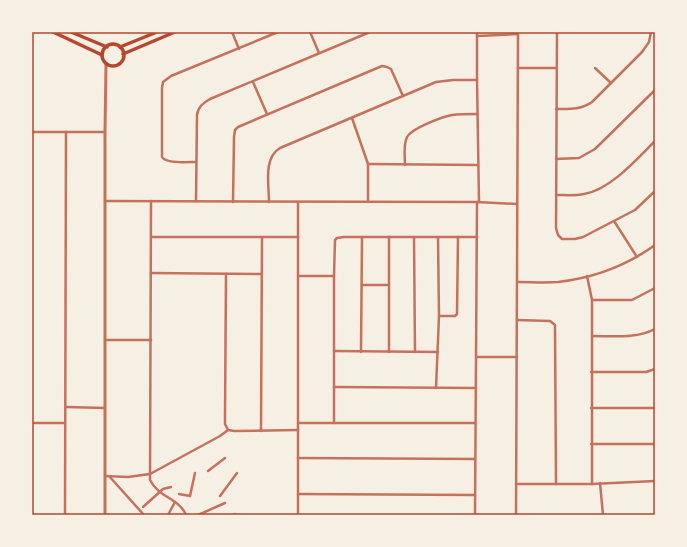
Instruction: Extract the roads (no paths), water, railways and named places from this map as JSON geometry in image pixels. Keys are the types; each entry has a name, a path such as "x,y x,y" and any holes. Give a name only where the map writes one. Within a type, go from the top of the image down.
{"main road":[{"path":"53,32 102,55"},
{"path":"71,32 106,47"},
{"path":"120,48 157,32"},
{"path":"123,54 175,32"},
{"path":"114,44 120,48 123,54 123,59 118,64 111,66 106,64 102,55 106,47 114,44"}],"street":[{"path":"232,32 239,49"},
{"path":"196,162 168,162 162,157 162,84 171,76 278,32"},
{"path":"310,32 319,54"},
{"path":"196,201 197,115 200,106 210,99 370,32"},
{"path":"556,32 556,228 558,235 562,239 575,239 583,237 639,207 655,191"},
{"path":"556,109 584,107 592,102 642,52 649,42 651,32"},
{"path":"475,515 478,202 477,34 518,33 516,515"},
{"path":"105,515 106,64"},
{"path":"233,202 234,138 235,130 242,124 382,66 391,69 403,96"},
{"path":"518,68 556,68"},
{"path":"595,68 611,83"},
{"path":"269,202 269,164 271,157 276,150 403,96 443,81 477,80"},
{"path":"253,82 267,114"},
{"path":"556,159 579,158 596,149 655,90"},
{"path":"406,165 405,144 410,134 422,126 445,117 477,114"},
{"path":"352,118 368,164 368,202"},
{"path":"32,132 105,132"},
{"path":"65,515 66,132"},
{"path":"556,195 585,194 607,184 620,176 655,141"},
{"path":"368,164 478,165"},
{"path":"105,201 478,202 518,204"},
{"path":"151,201 150,474 151,481 160,492 181,506 186,515"},
{"path":"298,202 298,515"},
{"path":"614,221 636,257"},
{"path":"152,237 298,237"},
{"path":"334,422 335,240 337,238 344,237 477,237"},
{"path":"361,352 362,237"},
{"path":"388,352 389,237"},
{"path":"262,238 262,431"},
{"path":"414,238 415,352"},
{"path":"436,388 439,316 438,238"},
{"path":"439,316 455,316 457,314 458,238"},
{"path":"517,282 556,282 587,276 616,268 655,245"},
{"path":"151,273 261,274"},
{"path":"226,274 225,424 228,430"},
{"path":"298,276 334,276"},
{"path":"587,276 592,300 592,484"},
{"path":"362,285 388,285"},
{"path":"592,300 632,300 655,288"},
{"path":"518,320 550,320 555,328 556,484"},
{"path":"592,336 639,335 655,329"},
{"path":"105,340 151,340"},
{"path":"334,352 438,352"},
{"path":"477,357 517,357"},
{"path":"592,372 646,372 655,369"},
{"path":"334,387 476,388"},
{"path":"66,407 105,408"},
{"path":"591,408 655,408"},
{"path":"32,423 65,423"},
{"path":"298,423 475,423"},
{"path":"105,476 137,477 150,474 220,436 228,430 298,430"},
{"path":"591,444 655,444"},
{"path":"208,471 225,458"},
{"path":"298,458 475,459"},
{"path":"179,494 190,496 195,473"},
{"path":"220,496 236,473"},
{"path":"109,476 144,515"},
{"path":"516,484 592,484 655,481"},
{"path":"600,483 603,515"},
{"path":"143,508 160,492 167,487 171,487"},
{"path":"298,494 475,495"},
{"path":"168,515 175,502"},
{"path":"198,515 225,503"}]}
